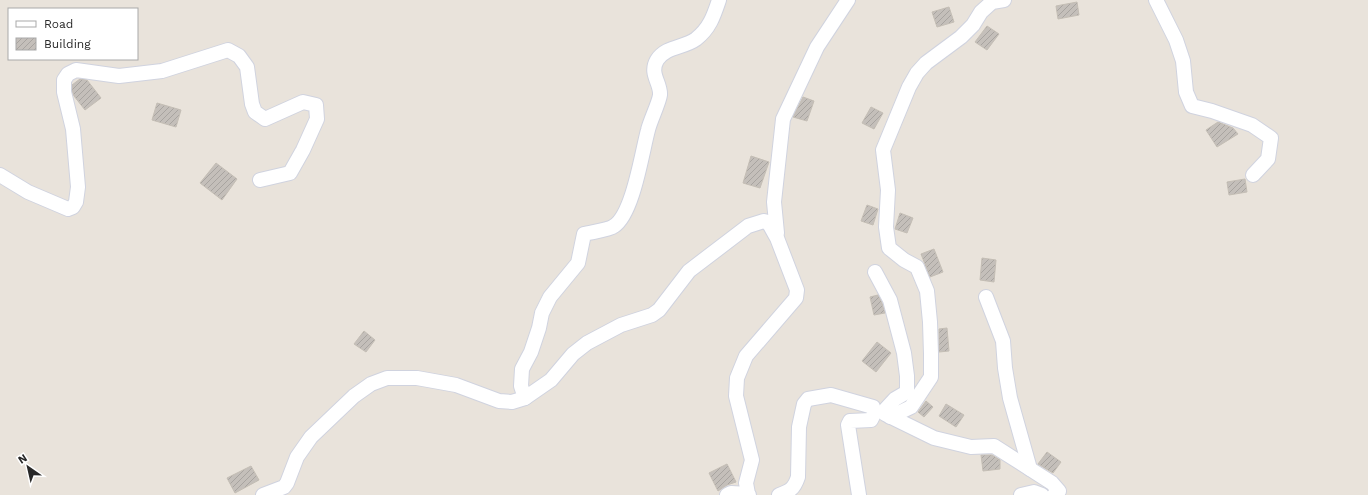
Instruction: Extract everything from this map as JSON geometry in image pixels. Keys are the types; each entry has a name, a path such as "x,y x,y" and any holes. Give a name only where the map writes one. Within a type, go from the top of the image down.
{"street":[{"path":"526,398 521,386 522,369 533,346 542,313 550,298 578,263 584,234 614,227 623,216 630,200 642,161 648,130 660,95 654,71 656,61 663,52 696,39 712,22 719,0"},
{"path":"777,238 774,202 783,119 816,47 848,0"},
{"path":"859,495 848,425 850,421 871,420 883,414 911,407 931,377 930,328 927,291 917,267 904,260 889,248 886,227 888,190 883,150 909,87 917,73 926,63 961,37 973,25 981,12 992,2 1004,0"},
{"path":"1160,4 1176,40 1183,61 1186,92 1192,106 1212,111 1252,125 1270,138 1268,158 1253,175"},
{"path":"0,175 28,192 68,208 73,207 76,202 78,187 73,129 64,92 64,80 68,74 76,70 119,76 162,71 228,50 239,56 247,67 252,104 255,112 266,119 303,102 316,105 317,119 303,150 290,173 260,180"},
{"path":"263,495 284,487 297,457 311,437 349,401 371,384 387,378 417,378 456,385 499,401 512,402 526,398 551,380 573,354 586,343 621,325 652,315 659,310 689,271 748,226 764,221 768,222 777,238 797,290 796,298 746,356 737,378 736,396 752,460 746,483 749,495 731,493 727,495"},
{"path":"875,272 890,300 904,353 907,376 907,392 895,399 883,414"},
{"path":"986,297 1003,341 1005,368 1010,398 1030,469"},
{"path":"778,495 790,491 796,483 798,477 799,427 804,404 808,399 831,395 873,407 883,414 934,438 971,447 994,446 1052,483 1059,491 1054,495"},
{"path":"849,495 855,469"},
{"path":"1021,495 1034,492 1042,495"}],"building":[{"path":"1077,2 1079,15 1058,19 1056,6"},
{"path":"949,7 954,22 937,27 932,12"},
{"path":"987,26 999,34 987,50 975,42"},
{"path":"80,79 87,80 101,98 85,110 72,91 72,85"},
{"path":"803,97 814,101 807,121 793,117"},
{"path":"157,103 181,110 176,127 152,120"},
{"path":"871,107 883,113 874,129 862,123"},
{"path":"1218,122 1233,128 1238,134 1217,147 1206,130"},
{"path":"751,156 769,162 760,188 743,183"},
{"path":"216,163 237,179 222,200 200,183"},
{"path":"1245,179 1247,192 1229,195 1227,182"},
{"path":"867,205 878,209 873,225 861,221"},
{"path":"900,213 913,218 907,233 895,229"},
{"path":"934,249 943,272 930,277 921,254"},
{"path":"982,258 996,260 994,282 980,280"},
{"path":"878,295 885,313 874,315 870,297"},
{"path":"947,328 949,351 939,352 939,329"},
{"path":"364,331 375,340 366,352 354,344"},
{"path":"877,342 891,353 876,372 862,361"},
{"path":"926,401 933,407 924,417 918,412"},
{"path":"946,404 964,415 956,427 939,416"},
{"path":"1047,452 1061,462 1053,473 1038,464"},
{"path":"981,455 992,455 1000,460 1000,469 983,471"},
{"path":"727,464 736,482 727,485 718,491 709,473"},
{"path":"251,466 259,480 235,493 227,478"}]}
